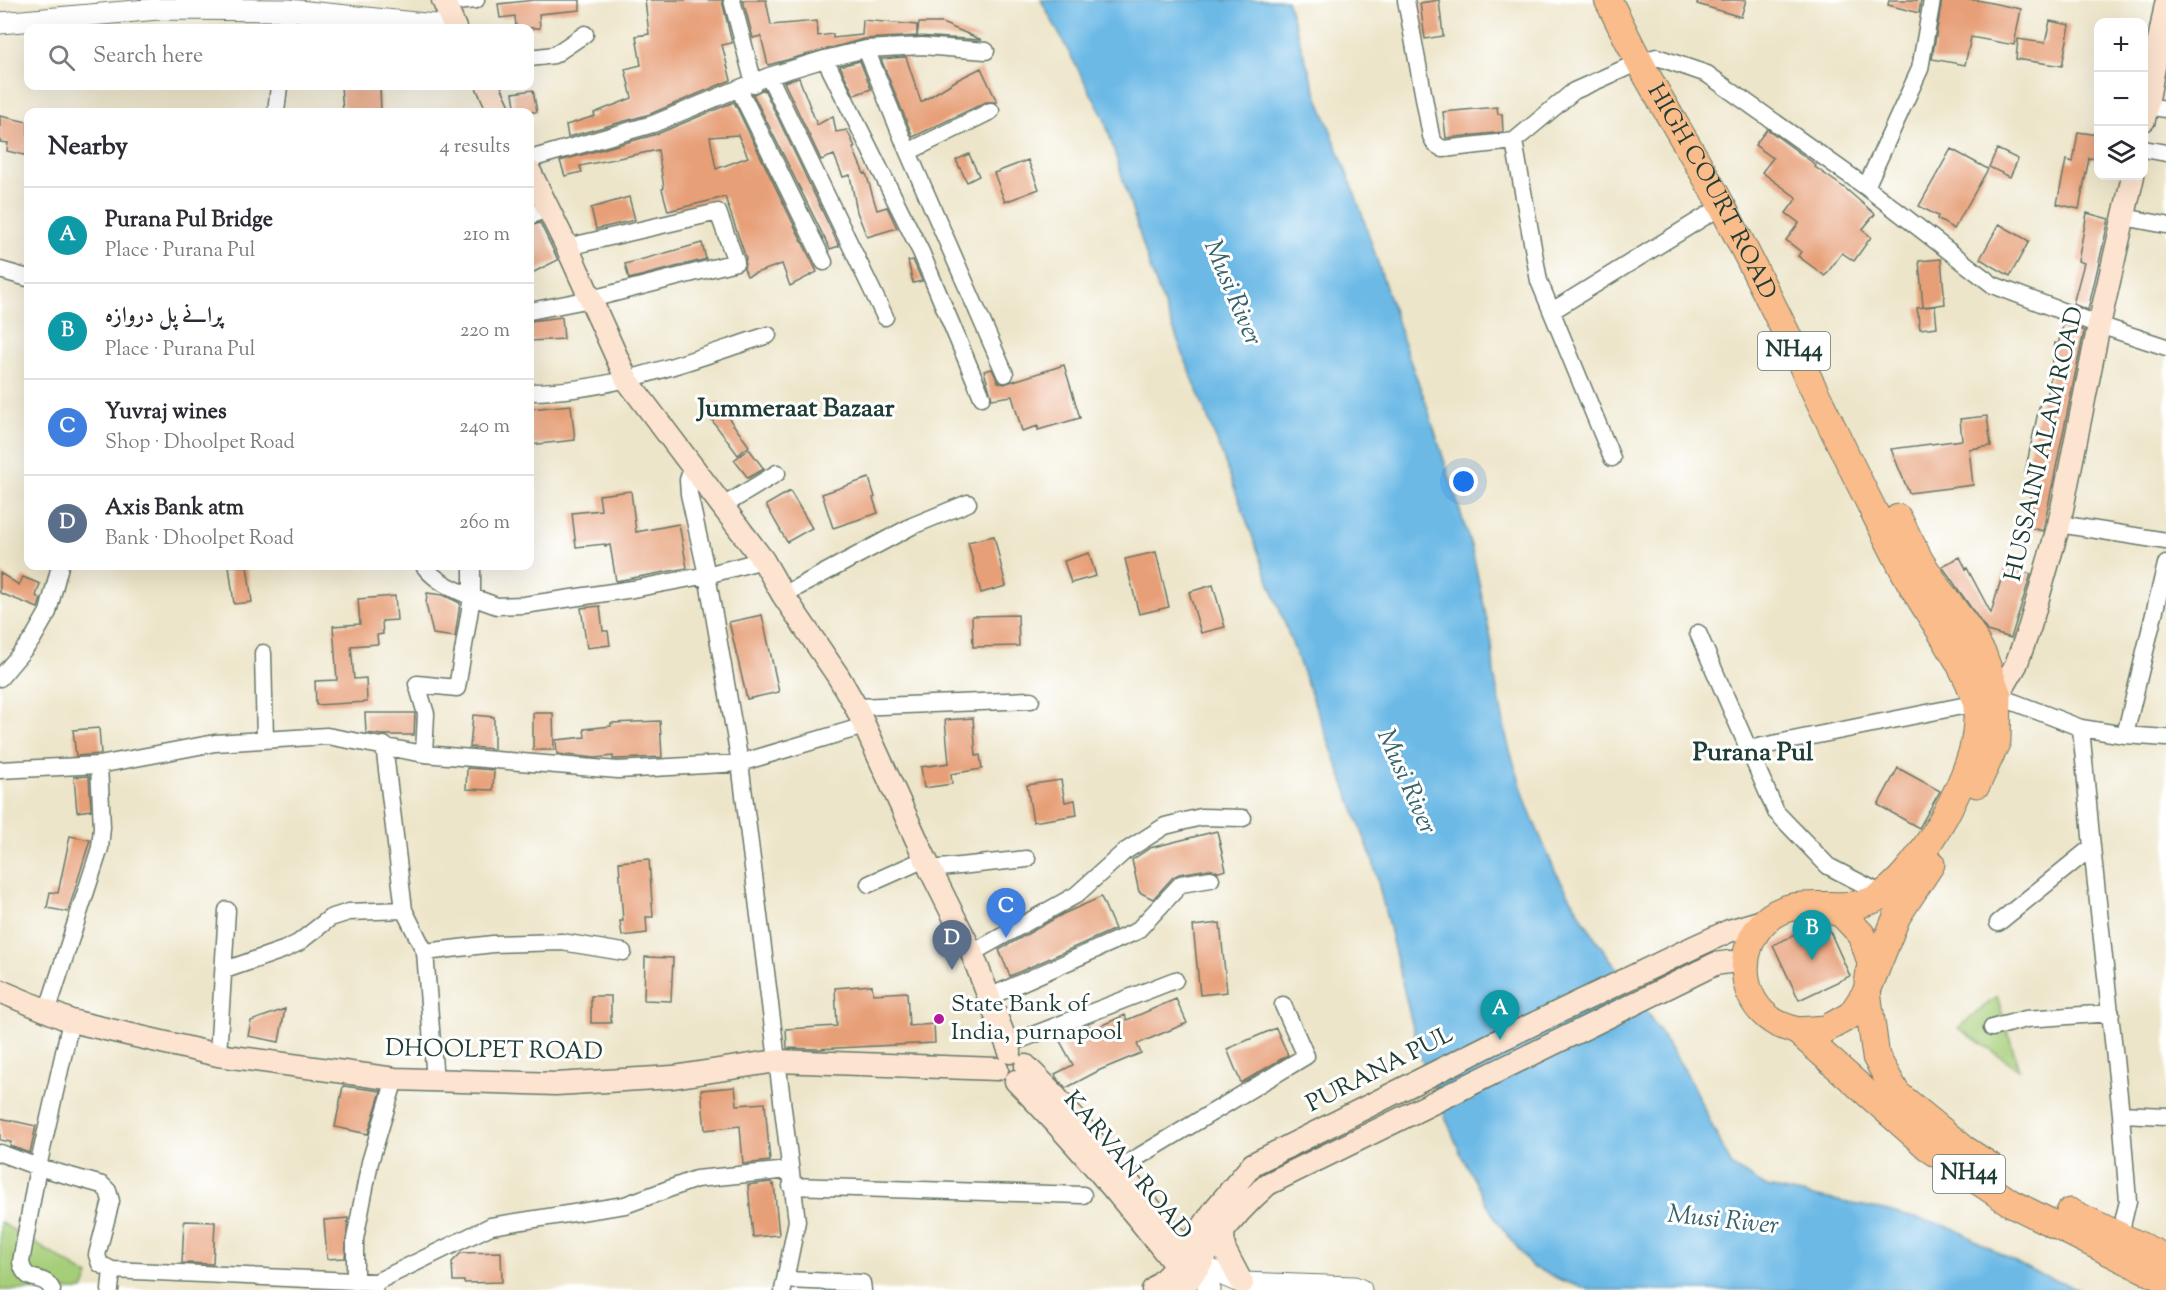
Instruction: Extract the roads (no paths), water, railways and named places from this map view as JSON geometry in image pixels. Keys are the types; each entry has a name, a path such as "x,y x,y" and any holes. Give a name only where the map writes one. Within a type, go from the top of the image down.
{"highway":[{"name":"HIGH COURT ROAD","path":"1608,0 1736,200 1848,424 1920,561 1967,627 1983,655 1987,699"},
{"name":"HIGH COURT ROAD","path":"1626,0 1648,60 1902,568 1954,655 1987,699"},
{"name":"NH44","path":"1987,699 1966,775 1914,866 1884,895 1868,902 1842,906 1790,907 1766,920 1750,940 1745,962 1746,984 1756,1004 1774,1022 1797,1031 1929,1148 2011,1203 2117,1246 2166,1258"},
{"name":"NH44","path":"1797,1031 1826,1029 1851,1015 1867,991 1897,916 1954,828 1996,741 1987,699"},
{"name":"NH44","path":"1816,905 1842,914 1862,935 1871,963 1867,991 1876,1057 1897,1094 1964,1149 2025,1190 2117,1246 2166,1280"}],"main road":[{"path":"444,2 452,24"},
{"path":"2152,112 2166,4"},
{"path":"490,90 498,108"},
{"name":"HUSSAINI ALAM ROAD","path":"1987,699 2016,665 2030,626 2059,524 2099,325 2132,180"},
{"path":"534,190 539,212 567,247 627,380 763,560 783,595 838,676 860,716 972,953 1011,1062 1118,1168 1189,1276"},
{"name":"PURANA PUL","path":"1189,1276 1215,1209 1253,1164 1500,1040 1694,947 1729,931 1766,920"},
{"path":"1153,1290 1189,1276 1243,1206 1268,1184 1715,964 1745,962"},
{"name":"DHOOLPET ROAD","path":"0,991 71,1021 218,1055 395,1079 556,1084 673,1077 777,1061 1011,1062"},
{"name":"KARVAN ROAD","path":"1011,1062 1059,1125 1189,1276"},
{"path":"1223,1231 1224,1249 1228,1261 1242,1283"}],"street":[{"path":"444,2 476,0"},
{"path":"732,0 754,83 824,262"},
{"path":"1406,0 1431,136 1435,144 1443,149 1514,141 1574,91 1648,60 1707,74 1866,187 1993,285 2099,325 2166,347"},
{"path":"1866,187 1920,69 1932,0"},
{"path":"0,23 158,4 287,19 380,24"},
{"path":"534,58 554,55 585,34"},
{"path":"534,158 653,124 754,83 825,59 866,49 922,46 986,51"},
{"path":"866,49 908,152 1005,374"},
{"path":"825,59 921,252 982,397"},
{"path":"754,83 885,317"},
{"path":"276,108 279,90"},
{"path":"908,152 991,111"},
{"path":"1514,141 1539,281 1612,458"},
{"path":"2148,151 2166,153"},
{"path":"1552,311 1722,206"},
{"path":"534,310 591,299 736,262 718,212 567,247"},
{"path":"2124,217 2166,225"},
{"path":"0,270 24,277"},
{"path":"534,392 561,392 627,380 768,335"},
{"path":"693,465 688,480 689,494 707,575 740,763 796,1221 784,1285 862,1283 863,1290"},
{"path":"723,506 777,473"},
{"path":"783,595 912,526 968,503"},
{"path":"2059,524 2166,541"},
{"path":"428,570 449,587 497,606 524,605 633,589 707,575 763,560"},
{"path":"2125,735 2166,564"},
{"path":"0,678 32,640 48,612 59,570"},
{"path":"424,754 426,714 417,684 457,688 472,597 472,570"},
{"path":"1698,633 1776,812 1828,866 1884,895"},
{"path":"263,653 265,740"},
{"path":"1748,748 1987,699 2081,728 2125,735 2166,738"},
{"path":"0,770 99,765 214,743 327,736 424,754 618,770 740,763 860,716 1031,700"},
{"path":"2081,728 2128,1201 2117,1246"},
{"path":"384,746 404,910 425,952 435,1081"},
{"path":"47,1012 100,848 102,827 99,765"},
{"path":"972,953 1076,894 1124,852 1165,826 1201,817 1244,818"},
{"path":"1998,923 2092,847"},
{"path":"869,884 928,864 1027,859"},
{"path":"989,997 1137,931 1181,884 1211,879"},
{"path":"218,1055 227,910"},
{"path":"225,970 283,950 298,942 330,918 349,912 404,910"},
{"path":"425,952 493,944 562,942 623,952"},
{"path":"1011,1062 1174,980"},
{"path":"1118,1168 1306,1056 1283,1005"},
{"path":"1992,1028 2026,1019 2110,1013"},
{"path":"52,1290 45,1281 28,1276 22,1271 21,1262 38,1167 71,1021"},
{"path":"355,1282 356,1239 370,1162 395,1079"},
{"path":"2121,1114 2166,1116"},
{"path":"0,1153 38,1167 102,1185 108,1191 111,1201 97,1256 100,1264 112,1270 355,1282 375,1286 491,1226 625,1205 696,1179 791,1178 1083,1196"},
{"path":"110,1290 112,1270"},
{"path":"1189,1276 1242,1283 1354,1287 1361,1290"},
{"path":"1189,1276 1210,1290"}],"water":[{"name":"Musi River","path":"1041,0 1287,0 1314,87 1358,202 1425,400 1472,549 1492,644 1494,674 1508,744 1528,808 1555,871 1591,932 1686,1072 1732,1166 1767,1187 1884,1210 1953,1228 2032,1271 2080,1290 1590,1290 1532,1267 1494,1217 1461,1155 1419,1053 1373,861 1151,271 1104,118"}],"place":[{"name":"Yuvraj wines","path":"1006,938"},
{"name":"پرانے پل دروازہ","path":"1812,960"},
{"name":"Axis Bank atm","path":"952,970"},
{"name":"State Bank of India, purnapool","path":"939,1019"},
{"name":"Purana Pul Bridge","path":"1500,1040"}],"district":[{"name":"Jummeraat Bazaar","path":"796,409"},
{"name":"Purana Pul","path":"1753,753"}]}
